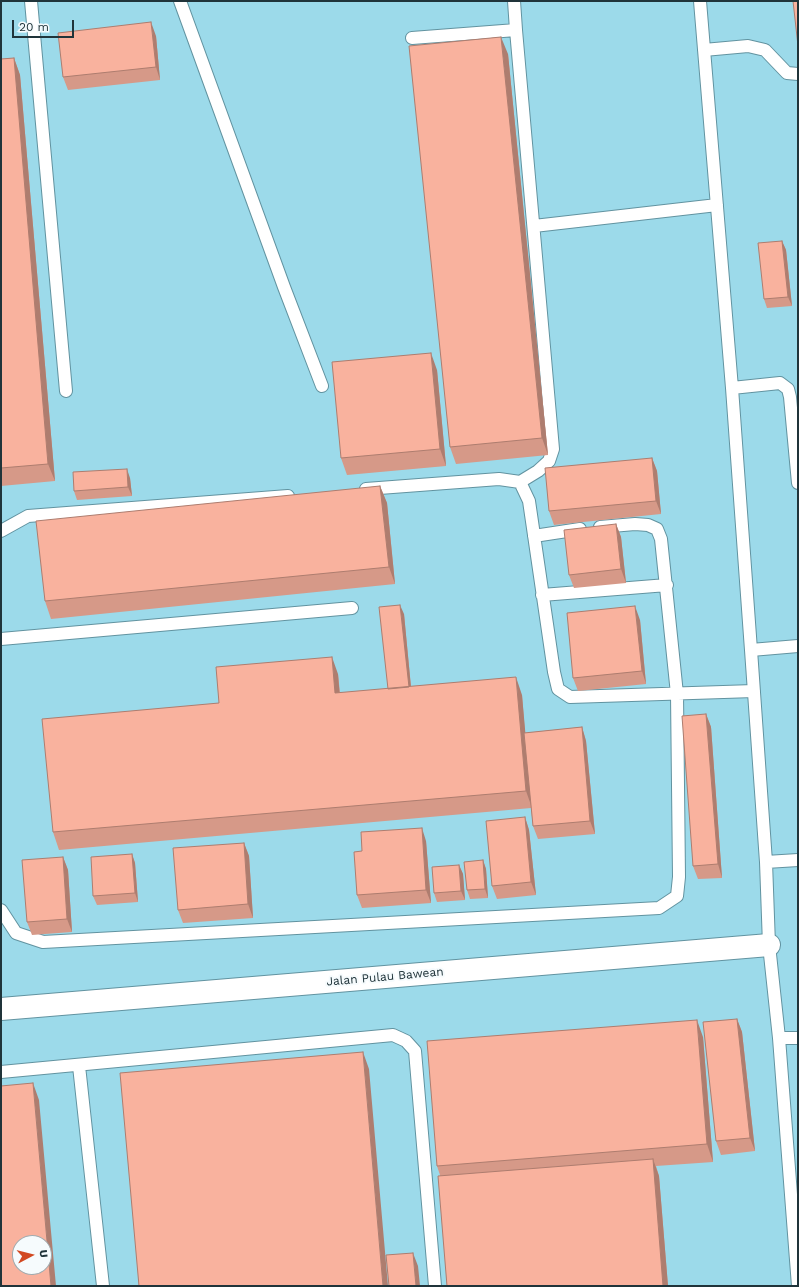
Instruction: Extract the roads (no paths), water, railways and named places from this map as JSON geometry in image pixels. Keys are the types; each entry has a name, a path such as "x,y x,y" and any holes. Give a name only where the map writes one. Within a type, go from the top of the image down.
{"street":[{"name":"Jalan Pulau Bawean","path":"1,1009 769,945"}],"lane":[{"path":"31,1 66,391"},
{"path":"180,1 284,287 322,386"},
{"path":"357,490 499,479 520,482 538,471 549,461 553,449 514,1"},
{"path":"700,1 732,388 766,862 769,945 779,1038 798,1286"},
{"path":"412,38 516,30"},
{"path":"704,50 748,46 765,50 787,74 798,74"},
{"path":"534,226 717,204"},
{"path":"732,388 780,383 788,389 798,483"},
{"path":"520,482 529,500 542,595 558,689 570,697 754,691"},
{"path":"1,531 28,516 302,494"},
{"path":"1,910 16,933 43,942 659,908 677,896 679,877 677,694 667,585 661,539 657,528 648,525 635,524 591,528 534,536"},
{"path":"542,595 667,585"},
{"path":"1,639 352,608"},
{"path":"751,650 798,646"},
{"path":"766,862 798,860"},
{"path":"1,1072 79,1066 393,1035 406,1041 415,1051 435,1286"},
{"path":"779,1038 798,1038"},
{"path":"79,1066 103,1286"}]}
